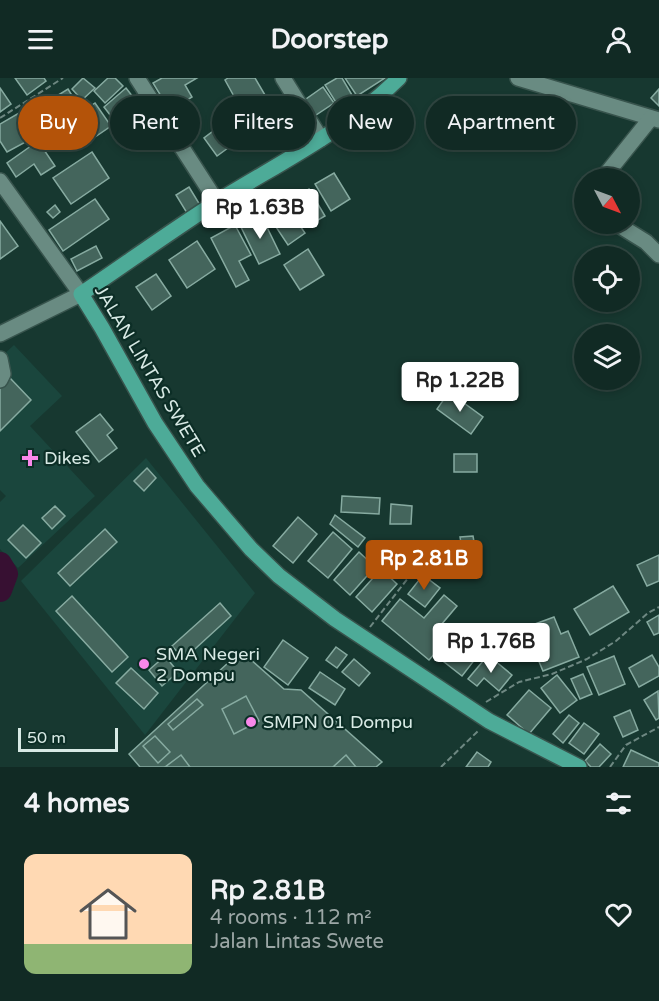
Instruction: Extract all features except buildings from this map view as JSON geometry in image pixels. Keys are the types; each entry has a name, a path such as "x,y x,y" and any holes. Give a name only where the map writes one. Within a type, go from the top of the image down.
{"main road":[{"path":"81,294 217,202 321,139 399,78"},
{"name":"JALAN LINTAS SWETE","path":"81,294 155,423 204,494 250,549 279,576 334,619 489,721 579,767"}],"street":[{"path":"138,78 217,202"},
{"path":"283,78 321,139"},
{"path":"518,78 655,119 612,168"},
{"name":"JALAN LINTAS SWETE","path":"0,180 81,294"},
{"path":"633,234 646,242 659,255"},
{"path":"0,334 81,294"},
{"path":"0,359 3,374 0,380"}],"path":[{"path":"0,118 63,78"},
{"path":"363,637 426,555 456,549"},
{"path":"474,711 519,681 552,674 587,659 616,641 648,613 659,607"},
{"path":"441,767 489,721"},
{"path":"609,767 626,745 659,726"}],"shaded area":[{"name":"Dikes","path":"14,345 62,396 30,426 95,496 18,568 0,549 0,502 6,496 0,490 0,358","holes":["23,525 41,543 26,558 8,540"]},
{"name":"SMA Negeri 2 Dompu","path":"146,458 255,593 145,735 21,581"}],"waterway":[{"path":"0,564 6,574 0,590"}],"place":[{"name":"Dikes","path":"30,458"},
{"name":"SMA Negeri 2 Dompu","path":"144,664"},
{"name":"SMPN 01 Dompu","path":"251,722"}]}
